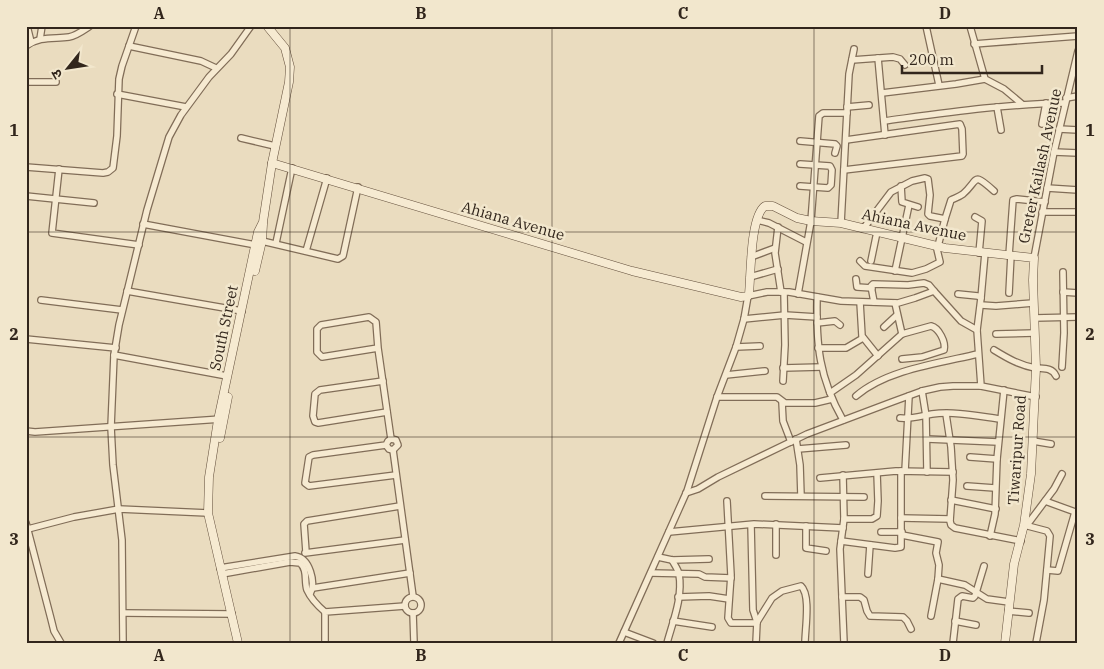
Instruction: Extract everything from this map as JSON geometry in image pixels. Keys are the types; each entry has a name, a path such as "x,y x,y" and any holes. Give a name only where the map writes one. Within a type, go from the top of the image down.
{"street":[{"path":"27,26 28,44 48,37 69,37 90,26"},
{"path":"40,39 42,26"},
{"path":"26,167 103,173 113,168 117,136 117,94 122,66 136,26"},
{"path":"123,643 122,540 113,465 111,427 114,355 122,310 164,150 173,129 186,107 251,26"},
{"name":"South Street","path":"238,643 223,571 208,513 209,477 227,376 259,243 258,232 263,222 275,146 289,82 290,67 285,48 267,26"},
{"path":"926,26 939,85"},
{"path":"970,26 985,79"},
{"path":"974,44 1078,36"},
{"path":"129,46 201,61 216,68"},
{"path":"841,223 849,74 854,49"},
{"name":"Greter Kailash Avenue","path":"1034,258 1054,152 1078,51"},
{"path":"878,58 886,135"},
{"path":"852,60 897,58 905,65"},
{"path":"882,93 985,79 1004,89 1022,104"},
{"path":"26,82 56,82"},
{"path":"117,94 186,107"},
{"path":"884,121 1022,104 1065,101 1078,96"},
{"path":"1042,124 1046,103"},
{"path":"798,294 811,221 819,116 821,114 869,105"},
{"path":"997,107 1001,130"},
{"path":"844,170 962,156 963,154 960,124 846,140"},
{"path":"1059,129 1078,130"},
{"path":"241,138 275,146"},
{"path":"800,141 835,144 835,153"},
{"path":"1054,152 1078,153"},
{"name":"Ahiana Avenue","path":"272,163 632,271 741,297 748,296"},
{"path":"800,164 831,168 832,180 828,188 800,186"},
{"path":"276,243 292,168"},
{"path":"59,169 52,234 139,244"},
{"path":"306,251 327,178"},
{"path":"863,229 891,192 912,181 924,178 928,178 930,195 928,214 945,219"},
{"path":"860,262 865,266 912,273 938,264 940,259 937,246 952,200 962,195 975,180 983,181 994,191"},
{"path":"901,186 901,201 918,207"},
{"path":"144,224 259,243 276,243 338,259 343,256 358,188"},
{"path":"1047,188 1078,190"},
{"path":"26,196 94,203"},
{"path":"1009,293 1013,200 1018,198 1044,202"},
{"name":"Ahiana Avenue","path":"757,220 762,208 769,205 797,218 811,221 841,223 937,246 1034,258"},
{"path":"895,271 909,205"},
{"path":"1042,212 1078,212"},
{"path":"975,217 982,221 981,302 977,330 981,386"},
{"path":"619,643 686,493 717,397 736,347 748,296 751,257 757,220 778,227 806,242"},
{"path":"778,227 775,248 785,315 783,381"},
{"path":"871,261 877,232"},
{"path":"242,643 223,571 214,526 211,495 220,420 259,243"},
{"path":"751,257 775,248"},
{"name":"Tiwaripur Road","path":"1005,643 1014,564 1026,525 1029,491 1036,397 1033,303 1034,258"},
{"path":"750,278 778,269"},
{"path":"1062,367 1063,272"},
{"path":"856,279 857,288 872,288"},
{"path":"874,302 873,284 908,285 924,283 929,285 961,321 977,330"},
{"path":"127,291 242,310"},
{"path":"748,296 767,292 782,292 841,302 895,303 934,291"},
{"path":"1064,292 1078,293"},
{"path":"958,294 978,296 981,302 996,306 1033,303"},
{"path":"817,297 818,348 821,368 831,396 843,420"},
{"path":"41,300 122,310"},
{"path":"860,302 861,332 863,338 878,356"},
{"path":"895,303 902,334"},
{"path":"744,319 785,315 835,321 840,326"},
{"path":"884,327 897,315"},
{"path":"378,348 322,357 317,352 317,329 321,325 371,317 376,322 391,439 397,443 397,447 393,450"},
{"path":"1034,318 1078,317"},
{"path":"782,402 809,404 831,396 902,334 934,327 942,338 947,361"},
{"path":"996,334 1035,332"},
{"path":"818,348 846,348 863,338"},
{"path":"26,339 116,348"},
{"path":"736,347 760,346"},
{"path":"902,359 922,357 944,350"},
{"path":"994,350 1015,362 1036,368 1050,369 1056,376"},
{"path":"856,396 877,382 907,371 978,354"},
{"path":"114,355 227,376"},
{"path":"783,368 821,368"},
{"path":"726,375 764,372"},
{"path":"383,381 320,390 315,394 313,416 315,422 318,423 387,412"},
{"path":"686,493 698,489 718,477 794,440 922,391 953,386 981,386 1036,397"},
{"path":"990,536 996,509 995,488 998,442 1004,390"},
{"path":"922,391 926,416 927,472"},
{"path":"841,540 899,548 902,545 903,471 909,396"},
{"path":"717,397 778,397 782,402 783,421 798,449 801,496"},
{"path":"900,418 907,419 946,414 1000,419"},
{"path":"946,414 953,472 951,525 954,528 1021,541"},
{"path":"26,431 35,432 220,420"},
{"path":"391,439 386,445 313,455 309,458 305,483 309,486 396,476"},
{"path":"927,439 998,442"},
{"path":"1032,441 1051,444"},
{"path":"386,445 389,449 393,450"},
{"path":"798,449 846,445"},
{"path":"393,450 413,596"},
{"path":"970,457 997,459"},
{"path":"820,478 877,472 953,472"},
{"path":"844,518 872,519 876,516 878,501 877,472"},
{"path":"1036,643 1044,600 1050,534 1047,531 1026,525 1045,501 1062,474"},
{"path":"843,475 844,518 841,540 844,643"},
{"path":"967,486 995,488"},
{"path":"765,496 864,497"},
{"path":"952,500 996,509"},
{"path":"727,501 731,578 728,618 731,623 756,622"},
{"path":"1045,501 1076,513 1058,571 1046,570"},
{"path":"325,643 325,612 315,602 308,564 304,555 304,524 307,521 400,506"},
{"path":"61,643 54,630 27,526 119,509 208,513"},
{"path":"901,518 950,519"},
{"path":"669,532 729,526 776,524 843,528"},
{"path":"776,524 776,555"},
{"path":"751,525 753,610 756,622 756,643"},
{"path":"806,526 806,548 826,551"},
{"path":"882,532 902,533 937,541 938,579 931,616"},
{"path":"223,571 296,556 405,540"},
{"path":"868,574 870,545"},
{"path":"26,549 34,548"},
{"path":"658,558 672,560 709,559"},
{"path":"667,643 678,597 679,574 672,560"},
{"path":"258,565 300,563 304,567 306,587 312,591 410,573"},
{"path":"953,643 959,597 973,598 978,592 984,566"},
{"path":"651,573 699,574 731,578"},
{"path":"938,579 965,585 987,599 1009,602"},
{"path":"756,622 776,594 801,586 805,590 807,598 805,643"},
{"path":"404,606 406,600 413,596"},
{"path":"413,596 421,604 419,610 414,613"},
{"path":"678,597 709,596 729,599"},
{"path":"842,596 860,597 864,600 870,616 902,618 907,621 911,629"},
{"path":"325,612 404,606"},
{"path":"404,606 408,611 414,613"},
{"path":"1008,611 1029,613"},
{"path":"123,613 232,614"},
{"path":"414,613 414,643"},
{"path":"673,621 712,628"},
{"path":"955,621 976,625"},
{"path":"624,632 653,643"}]}
